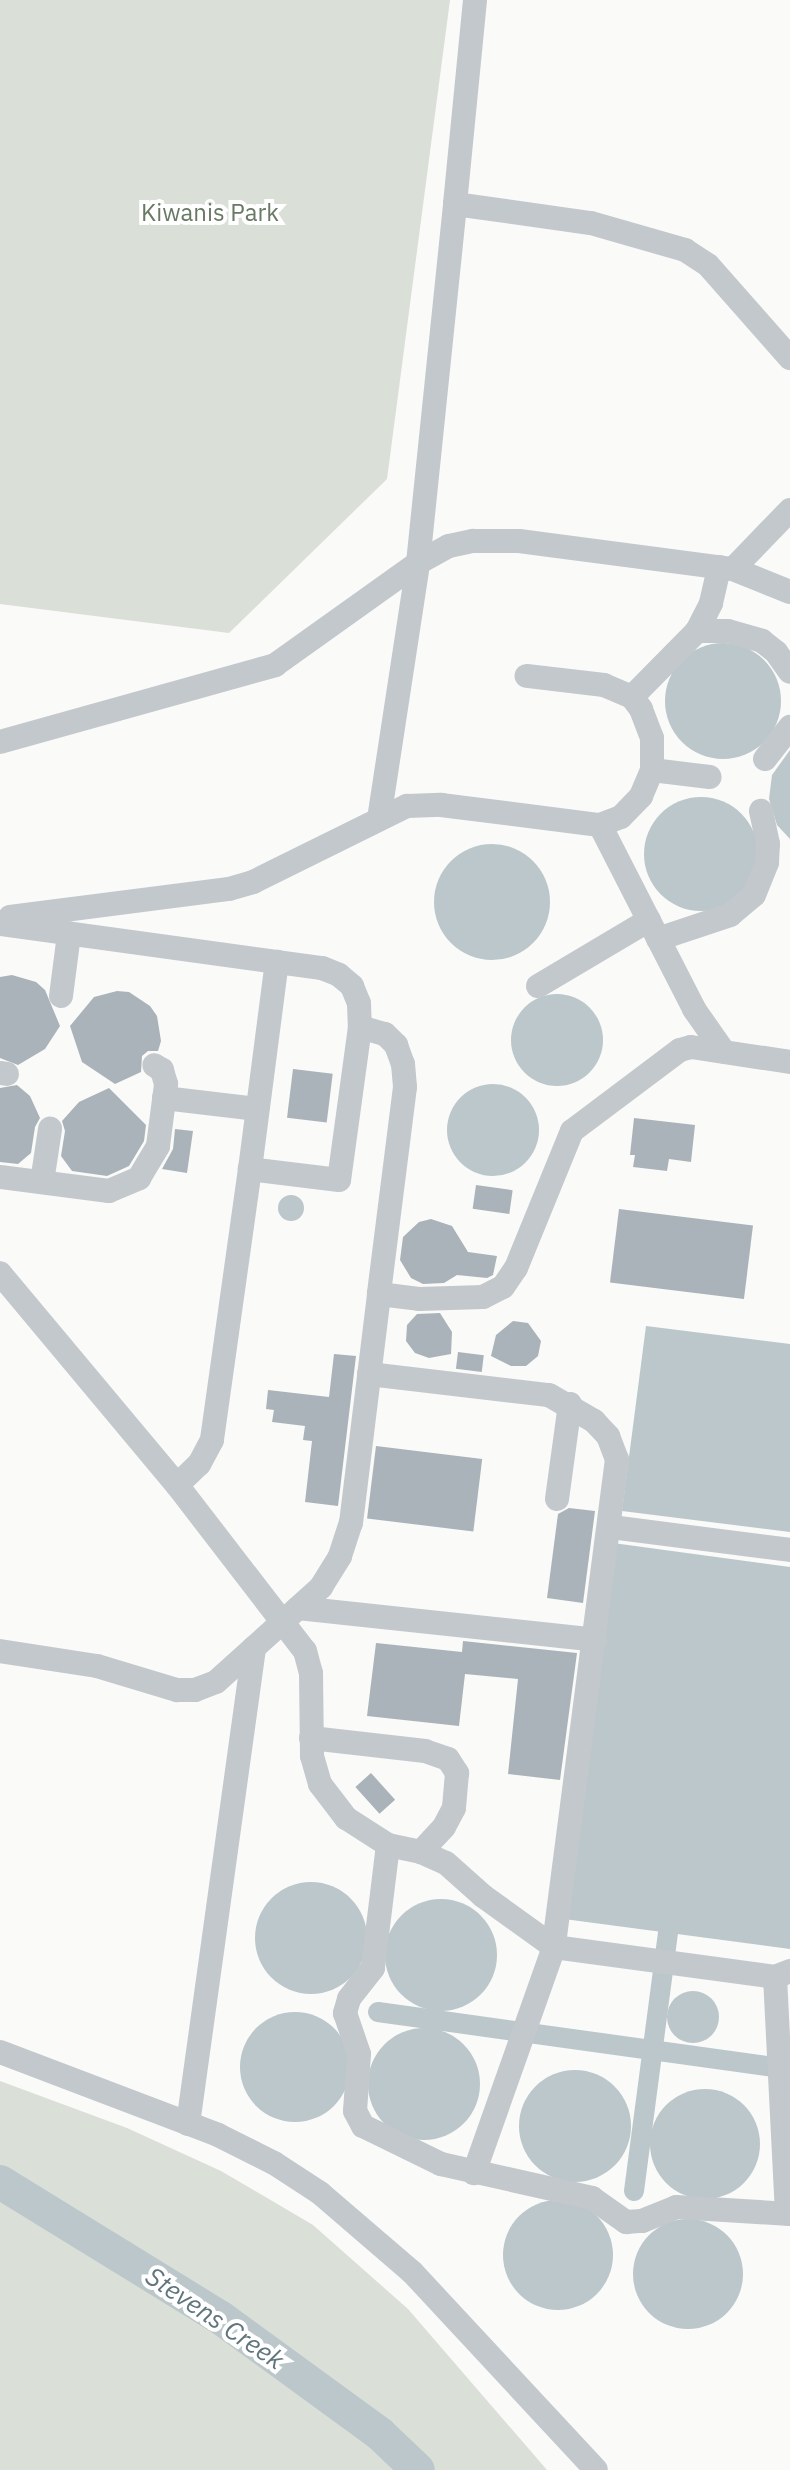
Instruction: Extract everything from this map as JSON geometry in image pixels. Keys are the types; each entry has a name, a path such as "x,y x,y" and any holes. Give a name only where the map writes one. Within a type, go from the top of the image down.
{"lane":[{"path":"379,819 418,563 475,0"},
{"path":"455,204 591,223 685,250 708,265 790,358"},
{"path":"632,697 697,631 726,568 790,510"},
{"path":"0,742 275,665 418,563 449,546 493,540 726,568 790,592"},
{"path":"697,631 728,631 762,641 776,652 790,672"},
{"path":"0,921 229,889 253,882 407,806 441,805 600,825 612,823 632,808 652,770 652,738 632,697 604,685 527,676"},
{"path":"765,759 790,727"},
{"path":"652,770 710,777"},
{"path":"538,986 654,929 730,915 754,895 767,862 768,844 761,811"},
{"path":"600,825 694,1009 724,1052"},
{"path":"0,921 69,934 277,962 339,975 352,986 359,1003 360,1027 339,1180 250,1169"},
{"path":"61,996 69,934"},
{"path":"177,1485 199,1464 212,1440 277,962"},
{"path":"0,1651 97,1666 177,1690 195,1690 216,1682 321,1587 340,1556 351,1523 405,1087 403,1064 396,1045 385,1034 360,1027"},
{"path":"379,1294 456,1300 483,1297 503,1287 516,1268 572,1131 680,1050 691,1047 790,1062"},
{"path":"0,1177 109,1191 139,1178 158,1146 165,1077 154,1065"},
{"path":"164,1098 257,1109"},
{"path":"42,1182 50,1129"},
{"path":"0,1273 290,1615 311,1673 311,1738 320,1784 346,1818 388,1845 421,1852 446,1863 483,1896 554,1947 663,1964 783,1974 779,2066 788,2214 676,2207 642,2221 626,2222 592,2198 441,2164 363,2126 355,2111 359,2054 345,2013 349,1999 373,1968 388,1845"},
{"path":"369,1374 524,1389 570,1404 608,1436 617,1459 611,1527 554,1947 474,2173"},
{"path":"557,1499 570,1404"},
{"path":"611,1527 790,1550"},
{"path":"290,1615 595,1640"},
{"path":"188,2124 254,1648"},
{"path":"311,1738 425,1751 448,1759 457,1773 454,1808 444,1827 421,1852"},
{"path":"0,2052 188,2124 274,2163 358,2223 412,2272 596,2470"}],"green space":[{"name":"Kiwanis Park","path":"0,0 450,0 387,479 229,633 0,604"},
{"path":"0,2081 127,2128 221,2171 313,2225 408,2309 547,2470 0,2470"}],"shaded area":[{"path":"723,643 745,648 764,660 776,679 781,701 776,723 764,742 745,754 723,759 701,754 682,742 670,723 665,701 670,679 682,660 701,648"},
{"path":"790,750 790,839 777,825 769,799 772,775"},
{"path":"701,797 723,801 742,813 754,832 758,854 754,876 742,895 723,907 701,911 679,907 660,895 648,876 644,854 648,832 660,813 679,801"},
{"path":"492,844 514,849 533,861 545,880 550,902 545,924 533,943 514,955 492,960 470,955 451,943 439,924 434,902 439,880 451,861 470,849"},
{"path":"557,994 575,998 589,1008 599,1022 603,1040 599,1058 589,1072 575,1082 557,1086 539,1082 525,1072 515,1058 511,1040 515,1022 525,1008 539,998"},
{"path":"493,1084 511,1088 525,1098 535,1112 539,1130 535,1148 525,1162 511,1172 493,1176 475,1172 461,1162 451,1148 447,1130 451,1112 461,1098 475,1088"},
{"path":"291,1195 300,1199 304,1208 300,1217 291,1221 282,1217 278,1208 282,1199"},
{"path":"646,1326 790,1344 790,1532 622,1511"},
{"path":"613,1543 790,1567 790,1949 564,1919"},
{"path":"311,1882 332,1887 350,1899 362,1917 367,1938 362,1959 350,1977 332,1989 311,1994 290,1989 272,1977 260,1959 255,1938 260,1917 272,1899 290,1887"},
{"path":"441,1899 462,1904 480,1916 492,1934 497,1955 492,1976 480,1994 462,2006 441,2011 420,2006 402,1994 390,1976 385,1955 390,1934 402,1916 420,1904"},
{"path":"693,1991 711,1999 719,2017 711,2035 693,2043 675,2035 667,2017 675,1999"},
{"path":"295,2012 316,2016 334,2028 346,2046 350,2067 346,2088 334,2106 316,2118 295,2122 274,2118 256,2106 244,2088 240,2067 244,2046 256,2028 274,2016"},
{"path":"424,2028 445,2033 463,2045 475,2063 480,2084 475,2105 463,2123 445,2135 424,2140 403,2135 385,2123 373,2105 368,2084 373,2063 385,2045 403,2033"},
{"path":"575,2070 596,2075 614,2087 626,2105 631,2126 626,2147 614,2165 596,2177 575,2182 554,2177 536,2165 524,2147 519,2126 524,2105 536,2087 554,2075"},
{"path":"705,2089 726,2093 744,2105 756,2123 760,2144 756,2165 744,2183 726,2195 705,2199 684,2195 666,2183 654,2165 650,2144 654,2123 666,2105 684,2093"},
{"path":"558,2200 579,2204 597,2216 609,2234 613,2255 609,2276 597,2294 579,2306 558,2310 537,2306 519,2294 507,2276 503,2255 507,2234 519,2216 537,2204"},
{"path":"688,2219 709,2223 727,2235 739,2253 743,2274 739,2295 727,2313 709,2325 688,2329 667,2325 649,2313 637,2295 633,2274 637,2253 649,2235 667,2223"}],"building":[{"path":"12,975 36,982 45,990 60,1026 45,1049 18,1065 0,1058 0,977"},
{"path":"117,991 129,992 150,1006 157,1016 161,1041 158,1051 148,1051 142,1056 141,1072 115,1084 82,1062 70,1026 94,997"},
{"path":"293,1069 333,1074 327,1123 287,1118"},
{"path":"17,1085 30,1096 40,1118 35,1127 31,1153 18,1164 0,1162 0,1088"},
{"path":"109,1088 146,1125 144,1141 129,1166 107,1176 72,1171 61,1156 65,1131 62,1121 79,1102"},
{"path":"634,1118 695,1125 691,1162 669,1159 667,1171 633,1167 635,1155 630,1155"},
{"path":"175,1129 193,1131 187,1173 162,1169 173,1149"},
{"path":"476,1185 513,1190 509,1214 473,1209"},
{"path":"619,1209 753,1225 744,1299 610,1282"},
{"path":"431,1219 452,1226 468,1252 497,1256 493,1275 487,1278 457,1275 444,1283 423,1284 411,1278 400,1260 403,1237 419,1222"},
{"path":"440,1313 452,1332 451,1354 429,1358 415,1353 406,1341 407,1325 417,1314"},
{"path":"513,1321 528,1323 541,1341 538,1356 526,1366 511,1366 491,1356 496,1335"},
{"path":"458,1352 484,1355 482,1372 456,1369"},
{"path":"334,1354 356,1356 338,1506 305,1502 312,1441 303,1440 305,1426 272,1422 274,1410 266,1409 268,1390 329,1397"},
{"path":"376,1446 482,1459 473,1531 367,1518"},
{"path":"569,1508 595,1511 583,1603 547,1598 558,1514"},
{"path":"463,1641 577,1653 560,1780 508,1774 518,1679 465,1674 459,1726 367,1716 376,1643 462,1652"},
{"path":"371,1773 395,1800 379,1814 355,1787"}],"waterway":[{"path":"634,2191 668,1933"},
{"path":"378,2012 790,2069"},
{"name":"Stevens Creek","path":"0,2182 221,2318 380,2434 418,2470"}]}
